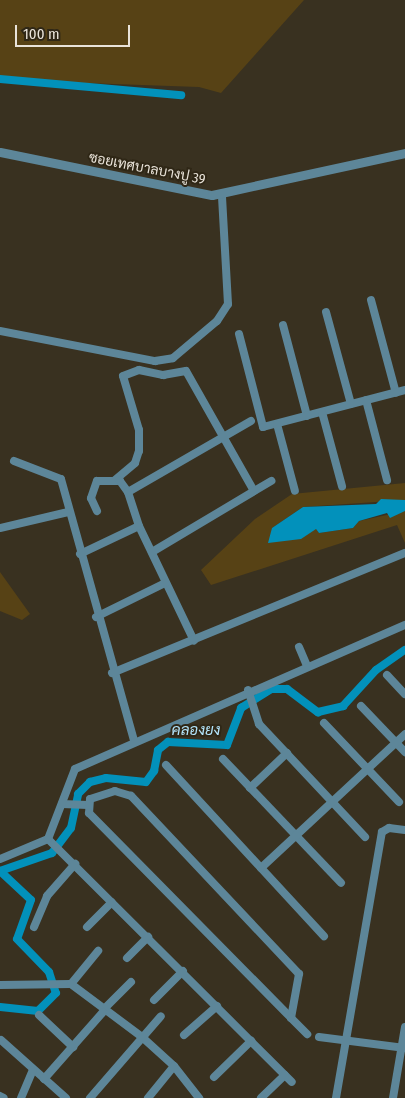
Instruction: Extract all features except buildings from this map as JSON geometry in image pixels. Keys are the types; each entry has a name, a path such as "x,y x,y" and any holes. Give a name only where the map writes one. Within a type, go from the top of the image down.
{"street":[{"name":"ซอยเทศบาลบางปู 39","path":"0,152 222,195 405,153"},
{"path":"0,331 155,361 173,358 217,321 228,304 222,195"},
{"path":"371,300 396,392"},
{"path":"326,312 351,404"},
{"path":"283,325 307,416"},
{"path":"239,334 263,427 405,390"},
{"path":"97,511 91,498 93,485 115,480 135,463 139,451 139,430 122,379 128,372 163,375 188,371 254,491"},
{"path":"366,400 387,480"},
{"path":"322,412 342,486"},
{"path":"128,492 250,421"},
{"path":"277,424 295,491"},
{"path":"14,461 61,479 96,617 134,741"},
{"path":"115,480 128,492 139,526 194,642"},
{"path":"152,552 271,481"},
{"path":"0,528 68,512"},
{"path":"80,554 139,526"},
{"path":"112,673 194,642 405,553"},
{"path":"96,617 166,583"},
{"path":"53,843 62,804 76,768 306,666 405,625"},
{"path":"299,647 306,666"},
{"path":"387,675 405,694"},
{"path":"249,692 259,724 366,837"},
{"path":"361,706 405,752"},
{"path":"324,723 399,802"},
{"path":"261,868 405,734"},
{"path":"250,788 287,754"},
{"path":"223,759 341,883"},
{"path":"166,765 324,936"},
{"path":"291,1018 299,974 138,803 115,791 97,794 88,805 89,813 291,1018 307,1034"},
{"path":"62,804 88,805"},
{"path":"336,1098 382,832 405,830"},
{"path":"0,859 53,843"},
{"path":"53,843 292,1082"},
{"path":"34,928 47,896 75,864"},
{"path":"87,927 112,902"},
{"path":"127,958 148,936"},
{"path":"71,984 98,951"},
{"path":"154,1000 183,971"},
{"path":"44,1079 131,982"},
{"path":"0,985 71,984 142,1037 174,1066 199,1098"},
{"path":"184,1035 217,1006"},
{"path":"39,1015 73,1047"},
{"path":"90,1098 161,1016"},
{"path":"393,1098 403,1048 405,1027"},
{"path":"319,1037 403,1048"},
{"path":"1,1040 66,1098"},
{"path":"214,1077 251,1041"},
{"path":"148,1098 174,1066"},
{"path":"21,1098 33,1070"},
{"path":"261,1098 285,1075"},
{"path":"0,1096 4,1098"}],"shaded area":[{"path":"0,0 304,0 221,93 199,87 0,80"},
{"path":"405,483 405,500 303,507 272,528 316,529 319,533 353,528 359,521 405,511 405,543 397,525 211,585 201,570 255,519 292,494"},
{"path":"0,572 30,614 22,620 0,611"}],"water":[{"path":"381,499 405,500 405,511 390,518 387,513 359,521 353,528 319,533 316,529 301,539 268,543 272,528 303,507 376,504"}],"waterway":[{"path":"0,79 181,95"},
{"name":"คลองยง","path":"0,871 52,853 71,828 78,794 90,782 106,778 146,782 154,771 158,750 168,742 227,745 241,708 272,689 287,689 318,712 343,706 376,670 405,650"},
{"path":"0,871 31,900 17,939 49,972 56,993 38,1011 0,1007"}]}
